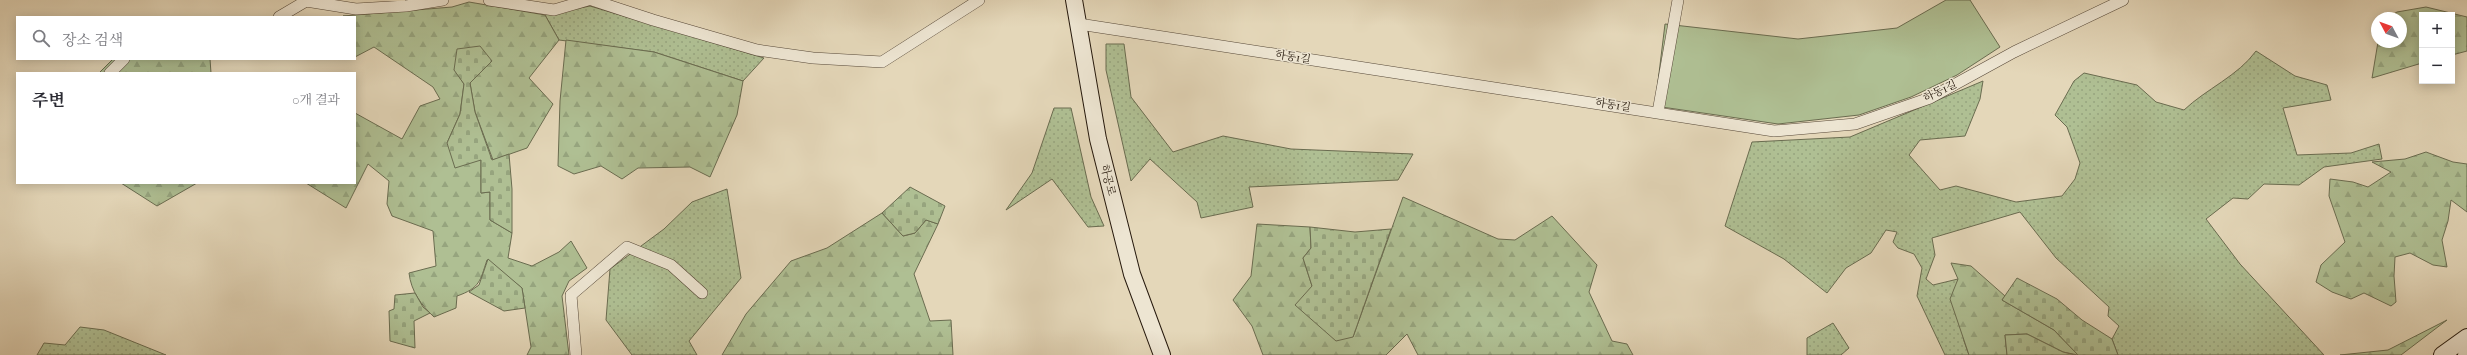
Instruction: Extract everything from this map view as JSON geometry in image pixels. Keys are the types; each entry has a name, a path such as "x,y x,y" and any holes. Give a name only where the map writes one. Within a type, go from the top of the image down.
{"main road":[{"name":"하공로","path":"1074,0 1098,139 1132,274 1162,355"},
{"path":"2442,355 2467,337"}],"street":[{"path":"280,16 306,1 356,9 406,6 443,0"},
{"path":"489,0 554,10 588,0"},
{"path":"592,0 653,20 757,50 813,58 882,62 979,0"},
{"path":"1658,112 1678,0"},
{"name":"하동1길","path":"1079,24 1774,131 1855,124 1930,98 2014,52 2123,0"},
{"path":"111,72 123,60"},
{"path":"576,355 571,295 627,247 671,265 702,293"}],"green space":[{"path":"1946,0 1970,0 2000,47 1957,75 1911,97 1859,115 1778,124 1655,106 1665,24 1798,39 1897,28"},
{"path":"469,2 545,15 559,40 529,78 553,104 527,148 493,160 475,112 470,83 492,61 454,69 464,84 460,114 447,143 481,160 481,193 490,192 490,220 512,233 508,258 532,266 559,252 571,241 587,268 569,281 562,296 569,355 527,355 531,347 522,288 487,260 483,273 475,287 457,296 456,308 434,317 425,308 414,292 409,273 436,266 433,231 392,216 387,204 389,181 368,164 346,208 308,184 356,184 356,114 402,139 420,106 440,99 433,87 374,47 356,56 356,16 343,16 452,7"},
{"path":"590,6 764,58 743,81 654,52 559,40 545,15"},
{"path":"2426,7 2446,12 2419,12 2419,64 2372,78 2377,48 2407,48 2407,12 2397,12"},
{"path":"2455,14 2467,17 2467,51 2455,54"},
{"path":"566,40 654,52 743,81 737,115 710,177 690,167 638,168 622,179 601,166 574,174 558,166 560,101"},
{"path":"1106,44 1124,44 1131,97 1173,152 1223,136 1291,149 1413,154 1398,180 1249,187 1253,207 1201,218 1197,202 1150,159 1131,181 1106,70"},
{"path":"480,46 492,61 470,83 475,112 492,160 509,154 512,189 512,233 490,220 490,192 481,193 481,160 455,168 447,143 460,114 464,84 454,70 457,49"},
{"path":"2256,51 2295,76 2327,85 2331,100 2283,108 2297,155 2351,153 2379,144 2382,159 2324,167 2299,185 2264,184 2248,199 2233,198 2206,219 2240,264 2324,355 2118,355 2112,339 2119,326 2108,316 2109,307 2056,258 2020,212 1932,238 1935,255 1926,279 1933,285 1958,279 1964,341 1969,355 1945,355 1917,296 1922,268 1914,254 1898,248 1893,242 1897,232 1886,230 1871,253 1846,268 1827,293 1784,259 1725,226 1752,142 1850,137 1983,81 1980,99 1965,136 1920,140 1909,155 1940,190 1956,186 2016,202 2062,196 2075,179 2080,163 2067,127 2055,115 2074,81 2084,73 2137,85 2156,102 2184,110 2240,68"},
{"path":"112,60 210,60 211,72 100,72"},
{"path":"1054,108 1071,108 1091,197 1104,226 1088,227 1052,179 1006,210 1032,173"},
{"path":"2426,152 2453,162 2467,164 2467,212 2451,200 2448,221 2442,240 2447,267 2433,265 2410,253 2395,257 2394,276 2396,302 2391,306 2364,293 2351,299 2332,292 2316,282 2321,265 2345,242 2329,196 2330,179 2353,182 2368,187 2391,172 2372,162 2405,159"},
{"path":"123,184 195,184 157,206"},
{"path":"910,187 945,206 938,224 926,220 915,233 903,236 882,213"},
{"path":"727,189 741,278 689,341 697,355 632,355 606,320 610,269 664,229 692,202"},
{"path":"1403,197 1498,239 1515,240 1552,216 1597,265 1589,292 1612,341 1627,344 1633,355 1418,355 1407,334 1386,355 1263,355 1252,326 1233,300 1251,276 1257,224 1310,227 1311,248 1303,258 1312,286 1353,337"},
{"path":"882,213 903,236 915,233 926,220 938,224 914,274 930,321 951,320 953,355 722,355 746,314 791,261 827,248"},
{"path":"1310,227 1355,232 1391,229 1353,337 1336,341 1295,305 1312,286 1303,258 1311,248"},
{"path":"488,259 522,288 525,308 504,311 469,292 479,285"},
{"path":"1951,263 1971,266 2005,296 2002,300 2054,330 2078,355 2063,352 2027,334 2005,335 2007,355 1969,355 1950,299 1958,279"},
{"path":"2017,278 2057,299 2082,320 2112,339 2118,355 2078,355 2054,330 2002,300"},
{"path":"415,293 423,307 430,313 414,321 415,348 390,341 389,311 394,309 395,295"},
{"path":"2447,320 2401,355 2340,355 2388,350"},
{"path":"1833,323 1849,348 1841,355 1807,355 1807,338"},
{"path":"80,327 104,330 166,355 37,355 44,343 65,345"},
{"path":"2027,334 2063,352 2075,355 2007,355 2005,335"}]}
